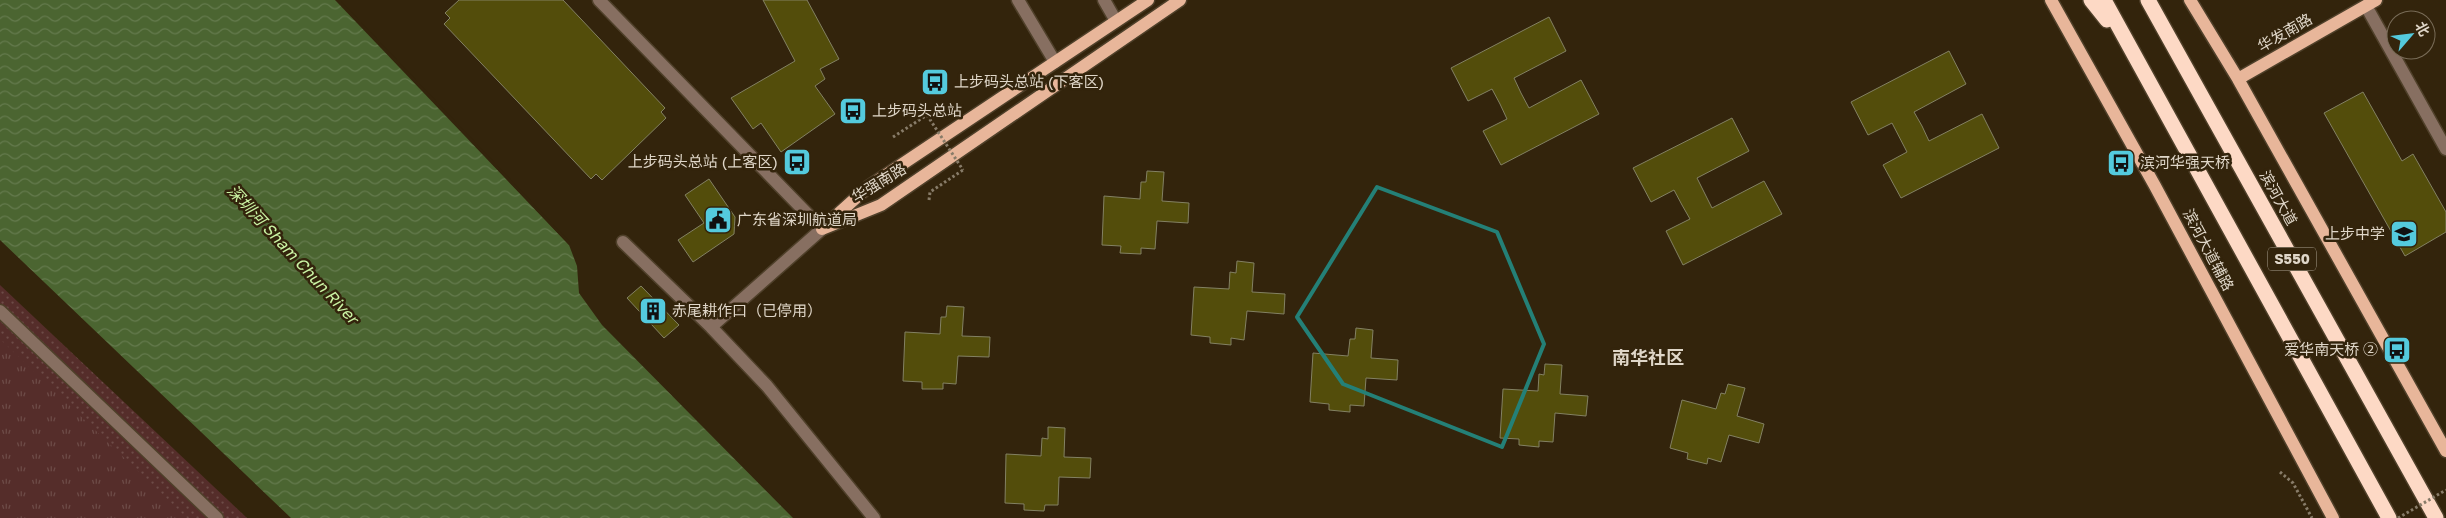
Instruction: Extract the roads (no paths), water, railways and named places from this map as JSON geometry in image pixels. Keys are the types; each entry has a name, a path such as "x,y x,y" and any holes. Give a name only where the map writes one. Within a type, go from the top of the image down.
{"highway":[{"path":"2091,0 2147,76"},
{"name":"S550","path":"2104,0 2389,518"},
{"name":"滨河大道","path":"2148,0 2436,518"},
{"path":"2154,0 2175,49"}],"main road":[{"name":"华强南路","path":"822,229 868,186 1148,0"},
{"name":"华强南路","path":"822,229 881,205 1180,0"},
{"name":"滨河大道辅路","path":"2051,0 2155,186 2333,518"},
{"path":"2190,0 2238,79 2446,451"},
{"name":"华发南路","path":"2238,79 2373,1"}],"street":[{"path":"599,0 822,229 711,327"},
{"path":"1018,0 1055,62"},
{"path":"1104,0 1116,21"},
{"path":"2373,1 2446,149"},
{"path":"623,242 711,327 766,386 874,518"},
{"path":"0,311 217,518"}],"water":[{"name":"深圳河 Sham Chun River","path":"0,0 337,0 569,245 577,266 579,293 602,325 793,518 291,518 0,240"}],"place":[{"name":"上步码头总站 (下客区)","path":"935,82"},
{"name":"上步码头总站","path":"853,111"},
{"name":"上步码头总站 (上客区)","path":"797,162"},
{"name":"滨河华强天桥","path":"2121,163"},
{"name":"广东省深圳航道局","path":"718,220"},
{"name":"上步中学","path":"2404,234"},
{"name":"赤尾耕作口（已停用）","path":"653,311"},
{"name":"爱华南天桥 ②","path":"2397,350"}],"district":[{"name":"南华社区","path":"1648,358"}]}
